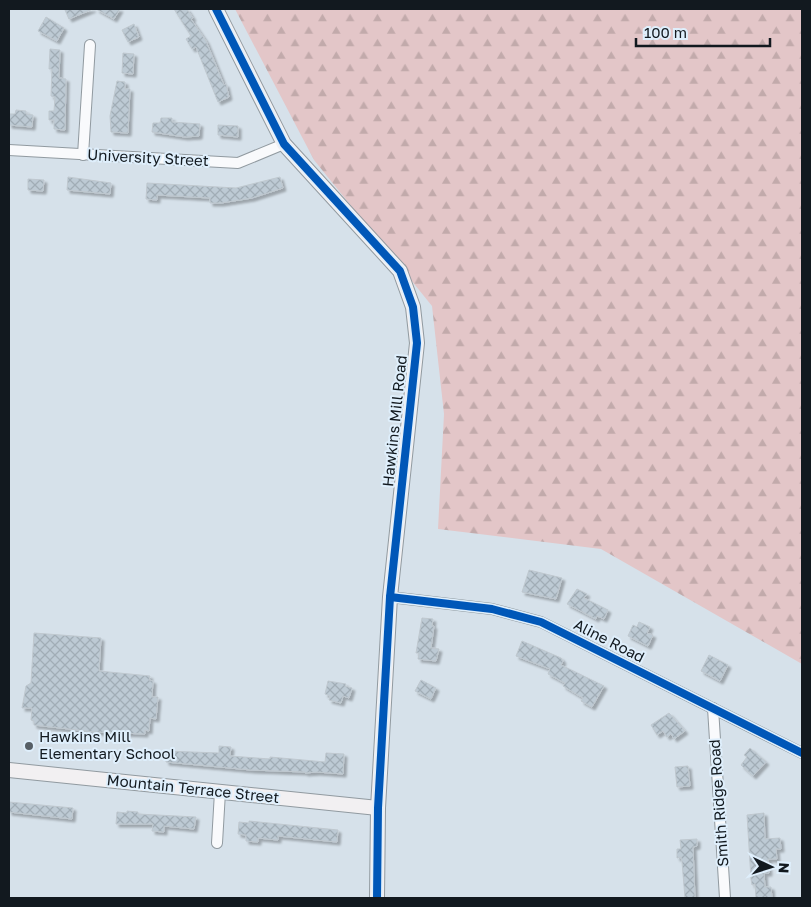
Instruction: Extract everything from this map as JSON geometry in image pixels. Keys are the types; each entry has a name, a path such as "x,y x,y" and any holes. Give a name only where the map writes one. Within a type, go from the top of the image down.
{"street":[{"name":"Hawkins Mill Road","path":"216,9 284,144 400,271 414,307 417,343 390,597 378,808 376,898"},
{"path":"83,154 90,45"},
{"name":"University Street","path":"9,150 238,163 284,144"},
{"name":"Aline Road","path":"390,597 492,608 541,622 802,753"},
{"name":"Smith Ridge Road","path":"712,708 725,898"},
{"name":"Mountain Terrace Street","path":"9,770 378,808"},
{"path":"216,843 220,792"}],"green space":[{"path":"235,9 802,9 802,664 601,549 438,529 444,414 432,306 314,160"}],"building":[{"path":"93,9 69,19 65,10"},
{"path":"96,9 120,9 114,19"},
{"path":"174,9 187,9 193,18 191,19 206,41 224,85 226,84 229,97 218,102 196,47 192,49 186,39 191,36"},
{"path":"46,17 64,28 57,41 38,31"},
{"path":"134,24 139,37 128,42 122,30"},
{"path":"50,49 60,50 59,78 66,79 65,130 54,129 54,120 49,120 49,111 54,111 55,97 51,96 52,69 49,69"},
{"path":"123,53 134,54 133,74 122,73"},
{"path":"117,81 125,82 125,89 130,89 128,133 111,132 110,116"},
{"path":"16,110 26,111 26,114 33,115 32,127 9,125 9,114 15,114"},
{"path":"161,118 172,118 172,122 200,124 199,136 185,137 152,132 153,123 160,123"},
{"path":"218,125 238,126 238,137 218,135"},
{"path":"68,177 111,183 110,194 67,190"},
{"path":"280,177 283,188 252,198 221,203 210,203 210,198 157,195 157,200 146,199 147,183 236,188"},
{"path":"28,179 44,180 43,191 28,190"},
{"path":"529,570 562,578 556,599 522,592"},
{"path":"577,589 587,594 584,598 608,610 604,619 597,616 596,619 567,604"},
{"path":"422,618 433,619 431,648 439,649 436,661 418,659 419,653 416,653"},
{"path":"639,622 650,627 647,633 653,635 648,646 628,636 633,625 637,627"},
{"path":"34,633 101,638 99,671 150,676 149,680 153,681 152,697 158,697 156,719 150,718 149,731 145,730 145,734 95,732 34,725 34,721 31,720 32,708 22,708 26,686 31,683"},
{"path":"522,641 561,658 563,661 561,665 604,686 592,707 581,701 583,698 563,686 565,683 548,674 550,669 516,656"},
{"path":"709,655 728,665 720,681 701,671"},
{"path":"421,680 436,688 431,699 415,691"},
{"path":"328,681 346,684 345,686 352,688 349,698 343,696 341,703 329,700 330,696 325,694"},
{"path":"669,713 685,731 674,739 671,734 667,737 663,731 657,735 651,725"},
{"path":"219,746 231,747 230,756 270,759 270,757 325,762 326,753 344,754 343,774 251,770 166,762 166,751 219,753"},
{"path":"750,748 766,762 753,776 741,765 747,757 744,755"},
{"path":"688,766 690,786 677,787 675,767"},
{"path":"9,802 73,808 72,819 9,812"},
{"path":"127,811 138,812 138,814 196,817 194,829 164,826 164,832 152,831 153,824 116,824 117,812 127,813"},
{"path":"764,813 765,839 780,838 781,849 776,849 777,859 768,859 769,873 764,873 765,887 771,887 772,898 756,898 755,884 752,885 751,879 747,815"},
{"path":"249,821 338,830 337,842 278,836 278,840 258,838 258,842 246,841 246,835 238,834 239,822 249,823"},
{"path":"697,839 697,846 693,847 695,898 685,898 682,862 681,857 677,858 677,849 681,849 680,840"}],"cycle path":[{"path":"216,9 284,144 400,271 413,307 417,343 390,597 378,808 377,898"},
{"path":"390,597 492,609 541,622 802,753"}],"place":[{"name":"Hawkins Mill Elementary School","path":"29,746"}]}
